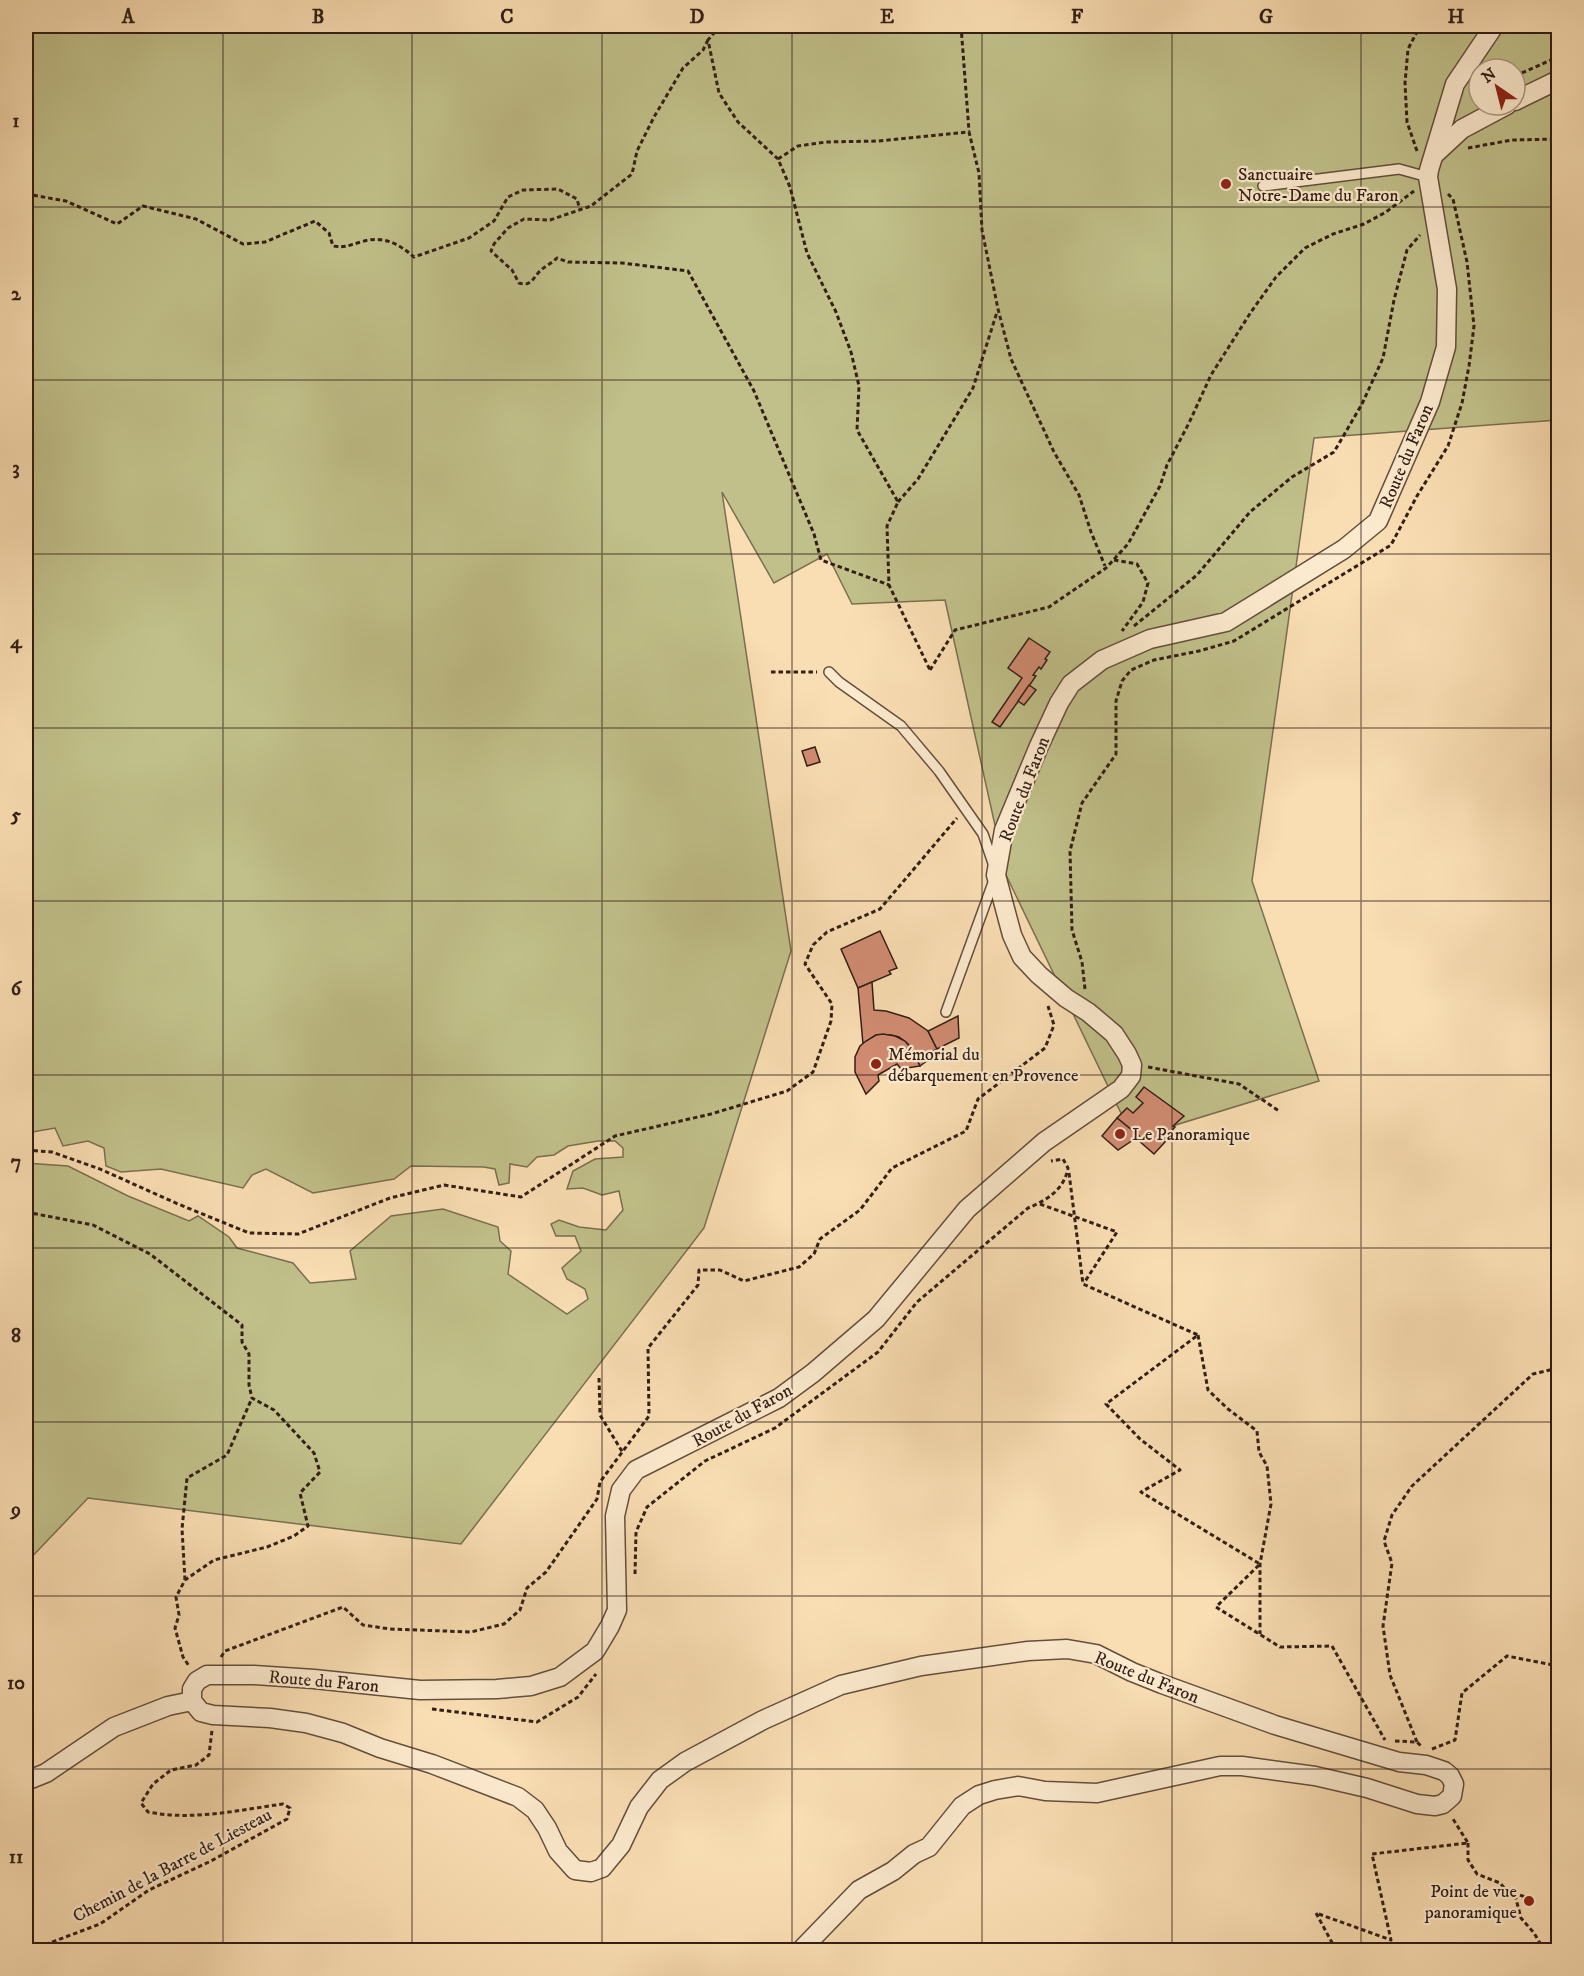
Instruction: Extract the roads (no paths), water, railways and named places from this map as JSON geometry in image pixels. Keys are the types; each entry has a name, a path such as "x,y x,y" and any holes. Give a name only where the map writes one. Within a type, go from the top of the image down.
{"street":[{"name":"Route du Faron","path":"801,1950 859,1890 929,1847 962,1806 979,1795 995,1790 1018,1786 1045,1791 1097,1793 1220,1766 1242,1766 1325,1778 1368,1788 1417,1804 1435,1806 1443,1804 1452,1796 1454,1785 1450,1776 1444,1771 1426,1765 1399,1762 1275,1725 1162,1684 1096,1654 1067,1649 1028,1652 921,1666 841,1685 763,1720 685,1762 660,1780 639,1807 621,1845 602,1868 591,1872 575,1870 558,1851 535,1810 518,1797 344,1733 306,1723 201,1712 192,1701 192,1689 202,1678 254,1675 420,1690 531,1686 560,1677 595,1651 617,1610 615,1516 621,1490 636,1470 779,1398 813,1373 876,1319 967,1209 1044,1142 1121,1089 1131,1070 1114,1034 1040,975 1022,957 1012,935 996,874 1004,830 1039,746 1059,703 1071,684 1102,660 1149,639 1226,622 1344,549 1378,521 1430,402 1446,347 1447,289 1428,177 1429,170 1455,84 1494,26"},
{"path":"1527,95 1558,80"},
{"path":"1434,155 1462,129 1484,117"},
{"path":"26,1781 46,1773 114,1727 168,1706 192,1701"}],"lane":[{"path":"1263,186 1399,169 1428,177"},
{"path":"829,672 839,682 901,726 939,771 983,834 996,874 945,1012"}],"place":[{"name":"Sanctuaire Notre-Dame du Faron","path":"1226,184"},
{"name":"Mémorial du débarquement en Provence","path":"876,1064"},
{"name":"Le Panoramique","path":"1120,1134"},
{"name":"Point de vue panoramique","path":"1529,1901"}]}
